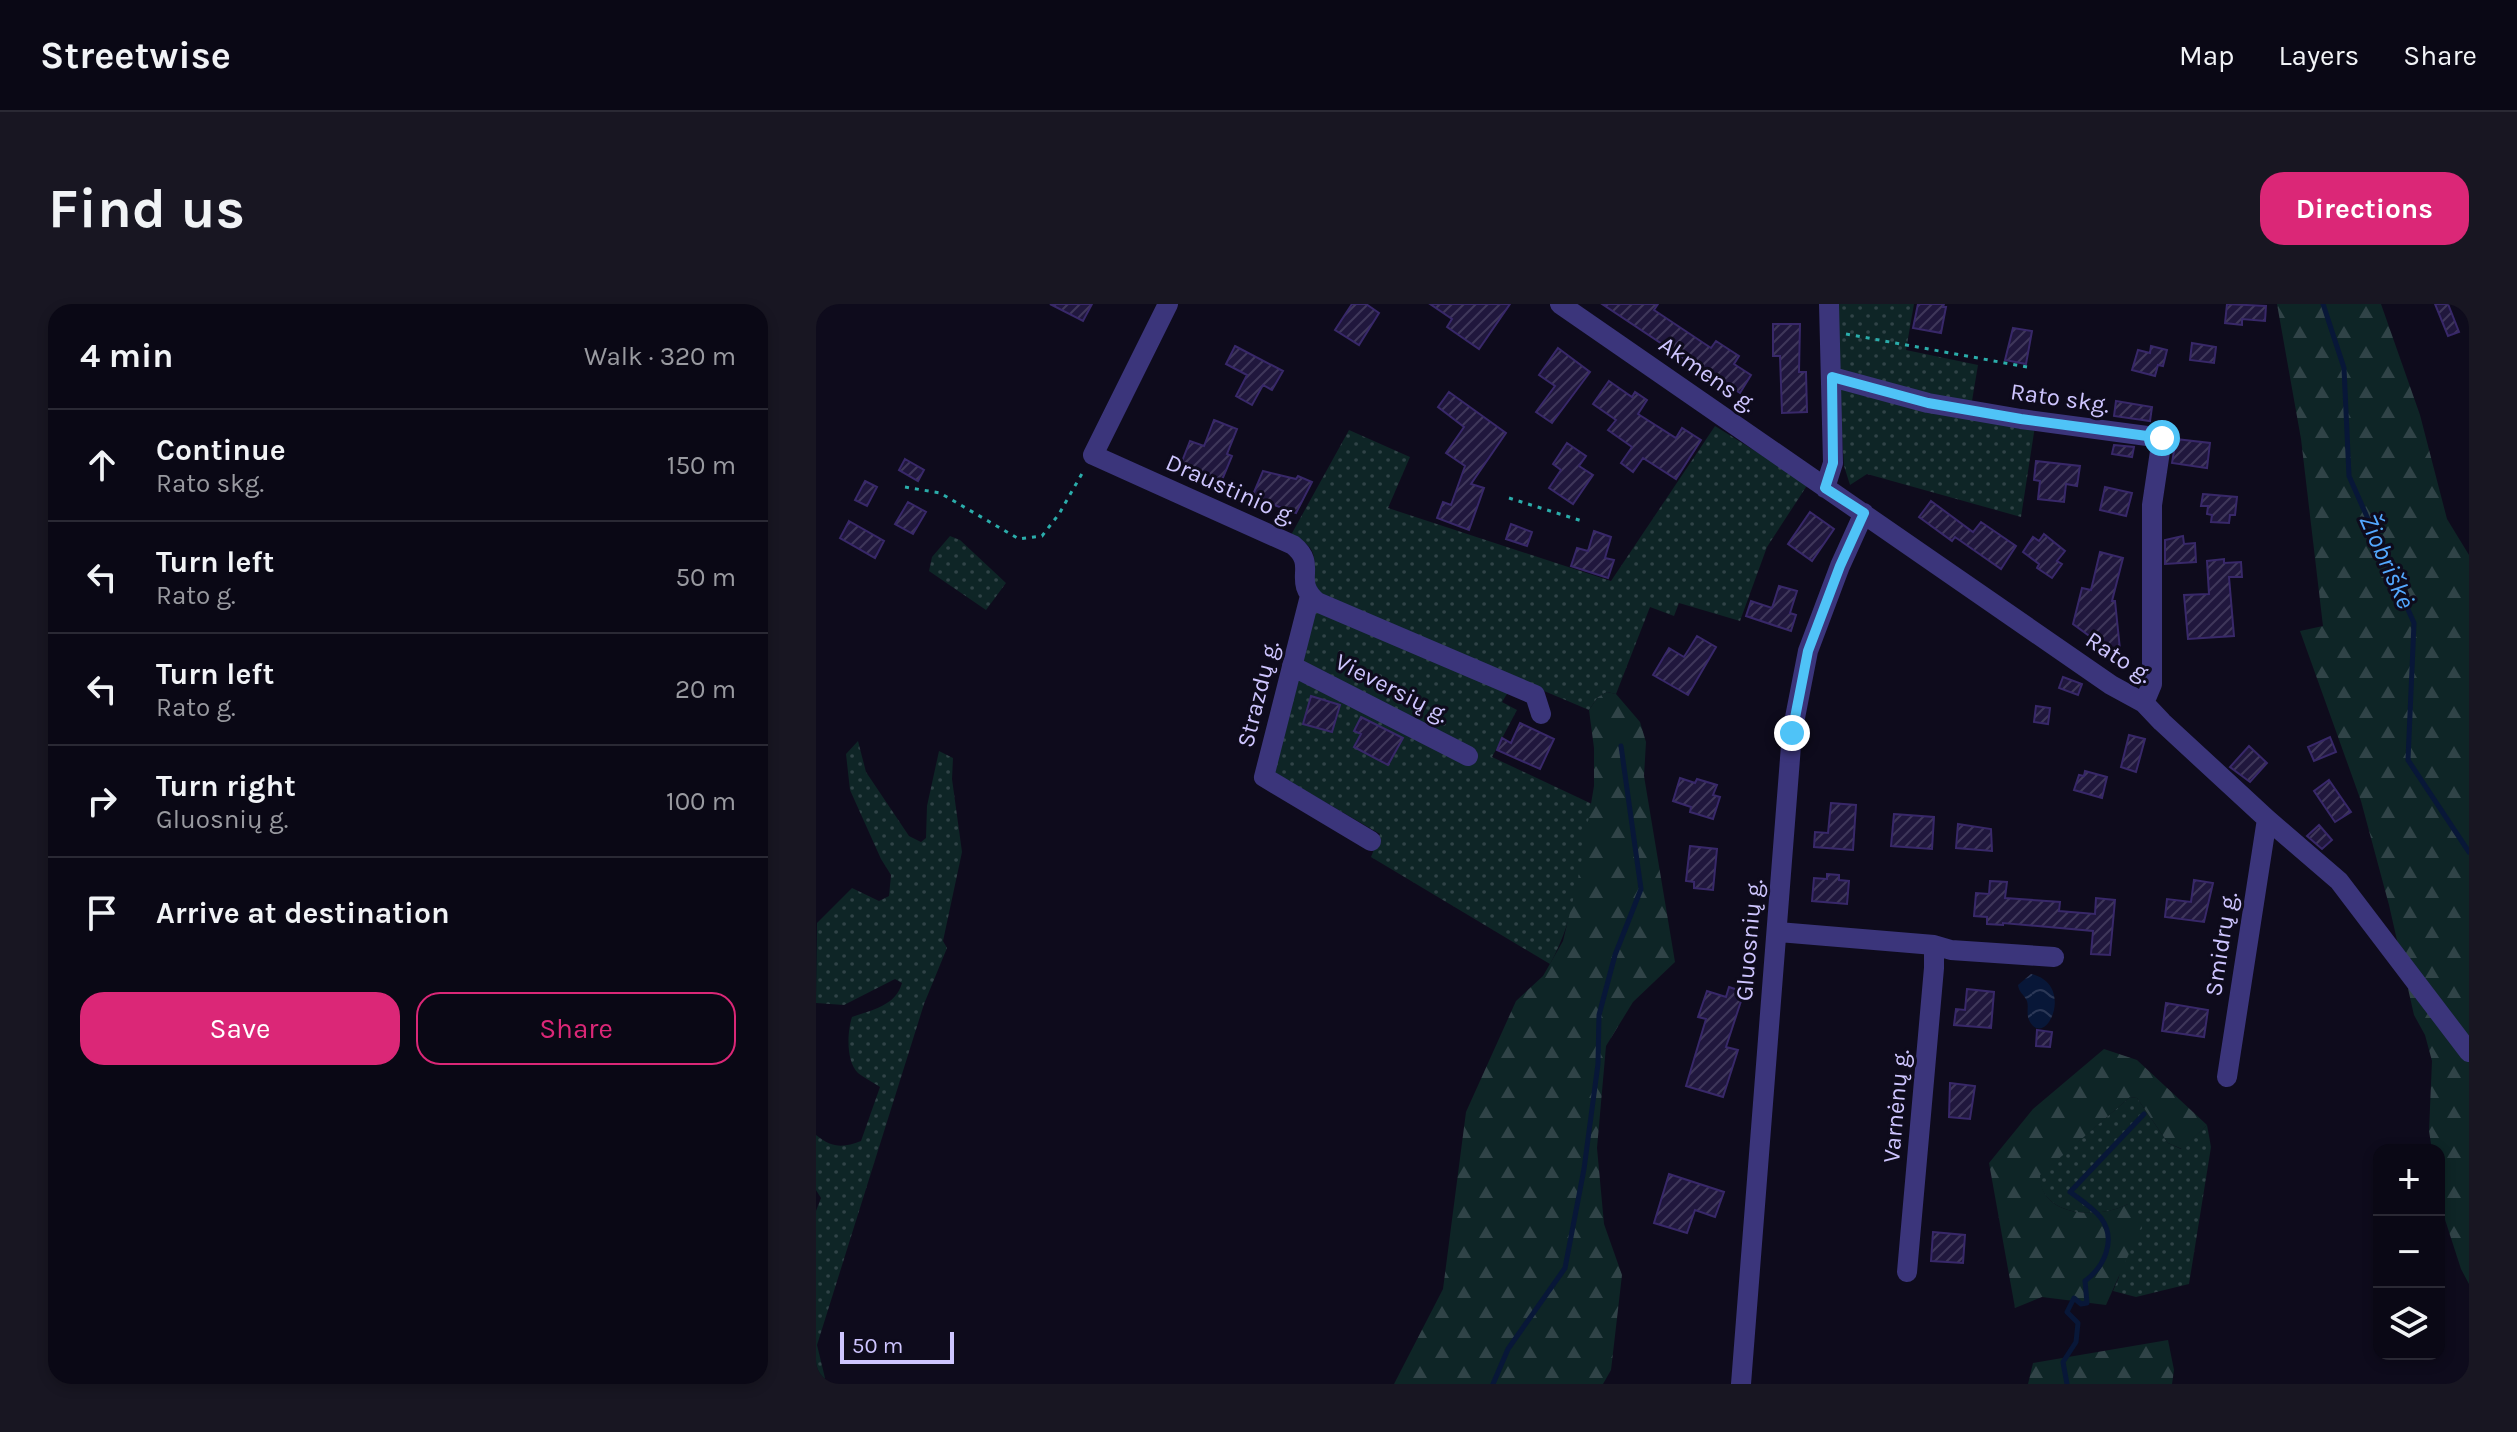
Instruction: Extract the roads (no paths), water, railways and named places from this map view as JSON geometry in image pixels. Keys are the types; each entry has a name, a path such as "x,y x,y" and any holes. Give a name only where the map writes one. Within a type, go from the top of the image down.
{"street":[{"name":"Draustinio g.","path":"1168,304 1093,455 1293,545 1302,552 1306,564 1303,585 1310,596"},
{"name":"Akmens g.","path":"1560,304 1825,488"},
{"path":"1825,488 1833,463 1829,304"},
{"name":"Rato skg.","path":"1832,377 1928,403 2162,438 2152,505 2152,684 2144,703"},
{"name":"Rato g.","path":"1825,488 2086,668 2144,703 2267,819 2339,881 2469,1052"},
{"name":"Gluosnių g.","path":"1741,1384 1792,733 1808,651 1864,513"},
{"path":"1310,596 1317,602 1535,695 1541,714"},
{"name":"Strazdų g.","path":"1310,596 1264,777 1371,841"},
{"name":"Vieversių g.","path":"1292,666 1468,756"},
{"name":"Smidrų g.","path":"2227,1077 2267,819"},
{"path":"1778,932 2054,957"},
{"name":"Varnėnų g.","path":"1907,1272 1934,945"}],"water":[{"path":"2031,974 2045,980 2055,1001 2049,1022 2043,1028 2036,1028 2029,1020 2027,1001 2018,985"}],"waterway":[{"name":"Žiobriškė","path":"2323,304 2344,368 2349,476 2414,623 2408,760 2469,852"},
{"path":"1493,1384 1508,1349 1565,1268 1584,1169 1598,1064 1599,1015 1615,955 1641,889 1621,746"},
{"path":"2067,1384 2063,1362 2076,1342 2078,1323 2067,1312 2074,1298 2081,1304 2087,1303 2085,1281 2103,1261 2108,1244 2106,1226 2101,1218 2070,1192 2144,1114"}]}
